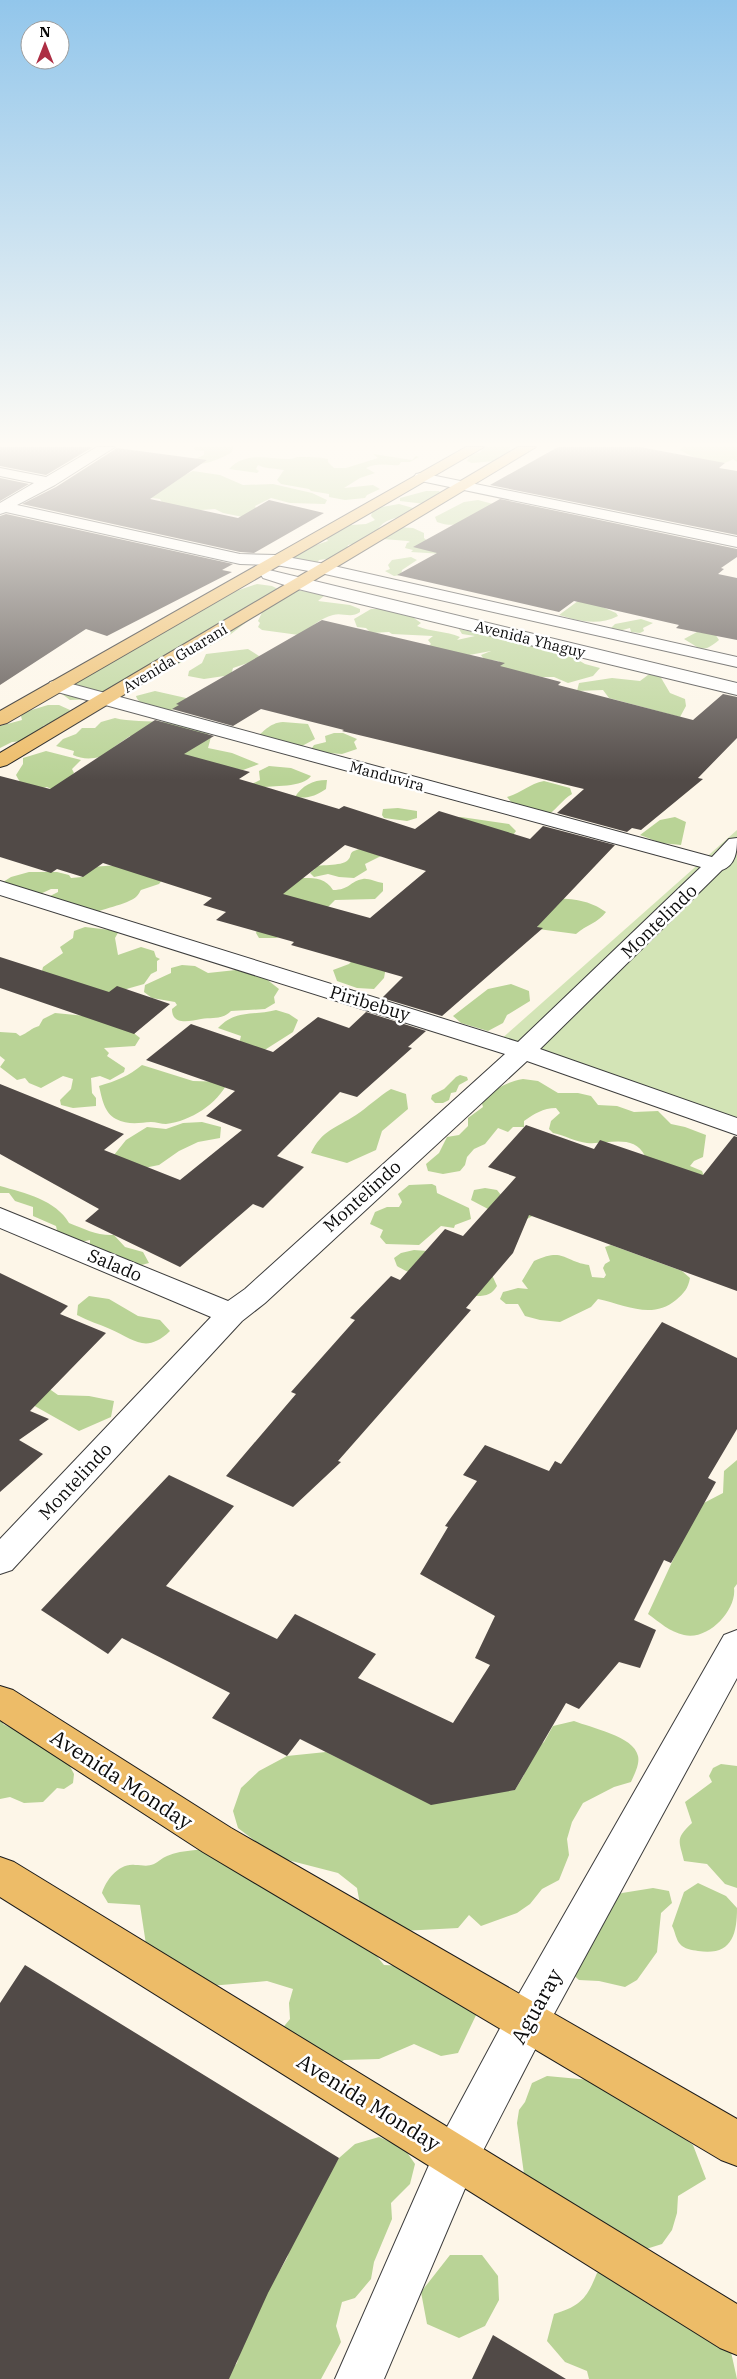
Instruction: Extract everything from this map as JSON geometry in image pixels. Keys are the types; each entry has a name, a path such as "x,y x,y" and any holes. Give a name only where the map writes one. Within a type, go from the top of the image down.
{"main road":[{"name":"Avenida Guaraní","path":"0,719 279,558"},
{"name":"Avenida Guaraní","path":"0,761 343,558"},
{"name":"Avenida Monday","path":"0,1701 217,1840 737,2144"},
{"name":"Avenida Monday","path":"0,1875 737,2332"}],"street":[{"name":"Avenida Yhaguy","path":"235,558 276,560 324,569 737,662"},
{"name":"Avenida Yhaguy","path":"240,559 256,571 300,584 737,689"},
{"name":"Manduvira","path":"57,686 718,865"},
{"name":"Montelindo","path":"0,1561 231,1314 255,1296 523,1051 718,865 737,844"},
{"name":"Piribebuy","path":"0,888 523,1051 737,1127"},
{"name":"Salado","path":"0,1217 231,1314"},
{"name":"Aguaray","path":"359,2379 456,2156 527,2021 737,1645"}],"green space":[{"path":"278,558 335,558 319,560 317,563"},
{"path":"413,558 417,560 402,570 401,575 394,576 385,571 390,569 388,565 392,560"},
{"path":"257,584 272,586 280,590 253,617 231,634 119,698 70,700 62,694 59,684 61,676 230,593"},
{"path":"297,590 325,595 318,601 350,605 360,609 360,612 353,615 336,614 328,616 299,635 262,630 258,627 260,623 258,621 265,606"},
{"path":"582,598 616,613 618,616 596,622 581,621 559,615"},
{"path":"371,609 383,609 417,615 414,618 421,623 417,626 460,637 457,640 475,636 462,634 459,629 575,655 573,657 585,664 600,668 593,676 568,683 554,677 542,677 498,667 502,664 498,661 484,659 481,655 491,651 469,655 428,647 431,644 428,640 433,636 392,634 389,632 371,633 366,628 357,627 354,619"},
{"path":"641,619 653,623 643,628 644,631 640,633 631,632 630,628 619,631 611,628 615,624"},
{"path":"697,632 715,634 719,640 704,649 684,639"},
{"path":"248,649 259,656 257,660 233,668 231,675 204,679 188,676 189,671 202,663 206,654"},
{"path":"653,674 660,676 670,693 685,699 686,706 680,717 609,698 603,690 577,691 579,683 612,678 640,681"},
{"path":"155,691 186,698 188,703 168,711 160,711 145,705 136,696"},
{"path":"48,705 59,705 70,710 66,716 43,726 43,730 24,741 12,742 0,748 0,726 22,720 21,716 25,712"},
{"path":"115,718 193,726 203,730 211,737 208,748 232,753 259,764 243,770 208,764 187,775 187,778 199,782 199,786 164,791 156,786 143,793 130,792 138,799 137,802 109,818 95,824 86,825 77,823 91,819 96,814 86,812 87,809 77,808 71,801 46,801 44,797 51,789 47,787 28,788 19,780 16,775 23,764 23,758 46,751 81,760 72,769 74,773 65,781 64,786 93,793 114,789 125,790 125,786 135,779 130,776 134,769 158,760 162,752 169,748 143,746 130,736 114,747 112,754 97,758 87,758 78,757 73,755 74,751 56,746 63,739 76,734 82,728 95,728 101,722"},
{"path":"283,722 308,724 315,739 302,746 291,745 283,749 271,751 253,739 270,726"},
{"path":"343,733 357,739 354,742 357,749 342,754 315,752 312,748 314,745 326,742 325,736"},
{"path":"269,766 291,768 311,776 301,783 295,784 258,788 252,784 260,780 259,771"},
{"path":"327,780 326,789 308,797 295,797 308,784"},
{"path":"544,781 570,788 572,794 549,814 513,804 507,797 534,784"},
{"path":"398,808 417,811 417,818 407,821 384,818 382,815 383,809"},
{"path":"461,817 509,824 516,831 511,838 454,818"},
{"path":"675,817 686,822 681,845 661,843 640,835 660,820"},
{"path":"737,830 737,1131 490,1049"},
{"path":"360,849 381,856 365,864 367,870 354,878 328,874 314,877 310,873 315,869 309,867 345,862 352,852"},
{"path":"119,865 162,880 159,884 141,890 137,896 127,902 87,916 48,897 58,892 58,889 51,889 38,895 0,895 0,884 11,877 29,872 57,872 69,875 71,878 82,877 91,867"},
{"path":"299,878 322,880 333,890 343,889 359,880 367,879 383,883 383,891 375,899 335,900 323,912 285,934 276,938 259,938 256,933 264,911"},
{"path":"554,898 581,901 594,905 606,912 599,919 576,934 538,929 537,922"},
{"path":"85,927 119,931 115,938 118,955 141,947 154,951 156,957 160,959 157,961 157,971 151,974 144,984 109,994 41,975 43,967 63,953 60,947 73,938 74,931"},
{"path":"359,953 386,967 384,978 374,989 357,988 337,981 333,970 349,964"},
{"path":"182,965 195,966 208,973 236,970 265,978 279,989 274,997 275,1003 265,1009 231,1011 217,1018 178,1020 175,1018 172,1009 177,1005 175,1002 152,998 144,992 145,985 171,973 171,968"},
{"path":"511,984 529,991 530,1001 507,1015 503,1023 488,1031 461,1023 453,1016 488,989"},
{"path":"276,1010 289,1014 298,1020 293,1032 249,1060 239,1044 241,1036 218,1028 231,1018"},
{"path":"55,1013 96,1017 134,1029 135,1034 140,1038 135,1046 104,1048 109,1053 107,1056 125,1068 124,1072 110,1080 100,1076 91,1078 92,1093 96,1098 96,1106 73,1108 61,1105 60,1100 71,1089 73,1079 63,1076 41,1088 29,1083 25,1078 17,1080 0,1067 5,1060 0,1056 0,1032 16,1033 20,1036 39,1026 43,1019"},
{"path":"142,1065 193,1081 228,1082 210,1104 185,1119 166,1124 120,1121 106,1109 99,1086 122,1078"},
{"path":"460,1075 467,1077 468,1080 459,1085 456,1092 451,1093 449,1100 443,1103 435,1103 431,1099 432,1095 444,1089"},
{"path":"523,1079 538,1081 558,1093 578,1093 591,1096 598,1105 617,1106 634,1112 658,1111 671,1124 706,1135 703,1157 694,1161 690,1166 702,1171 705,1179 645,1156 640,1149 627,1142 587,1143 553,1133 549,1129 551,1121 560,1113 556,1108 543,1110 535,1114 524,1121 524,1127 513,1127 508,1132 498,1128 485,1144 474,1149 467,1157 465,1165 460,1171 443,1174 428,1171 426,1164 439,1153 447,1137 459,1135 468,1126 468,1118 483,1107 481,1100 501,1086"},
{"path":"391,1089 406,1094 408,1109 382,1131 376,1150 347,1163 311,1153 315,1145 325,1134 356,1115"},
{"path":"202,1122 221,1127 220,1138 198,1142 179,1151 159,1165 144,1168 114,1155 126,1140 147,1127 166,1129 183,1123"},
{"path":"432,1184 436,1186 437,1193 469,1208 471,1219 455,1225 454,1228 441,1226 419,1245 386,1244 380,1237 383,1230 370,1224 375,1212 387,1207 399,1207 402,1202 398,1194 409,1185"},
{"path":"0,1186 39,1198 56,1208 69,1223 97,1233 114,1235 125,1247 143,1252 149,1263 134,1267 114,1253 103,1253 90,1249 90,1240 71,1244 59,1239 56,1226 33,1216 33,1207 15,1201 9,1193 0,1193"},
{"path":"485,1188 497,1190 501,1195 534,1215 527,1219 488,1209 471,1200 474,1190"},
{"path":"611,1245 682,1271 690,1278 687,1288 676,1300 658,1309 639,1309 598,1299 591,1307 560,1322 525,1316 518,1304 506,1304 500,1299 503,1292 518,1288 528,1289 522,1281 534,1261 552,1255 563,1256 589,1265 592,1277 604,1278 606,1275 603,1268 610,1261 605,1247"},
{"path":"414,1250 427,1251 492,1275 497,1286 491,1293 486,1295 477,1296 461,1293 412,1274 397,1266 394,1258 401,1253"},
{"path":"89,1296 109,1299 138,1316 160,1320 170,1331 154,1342 140,1343 134,1341 77,1315 78,1305"},
{"path":"38,1381 58,1395 89,1396 114,1401 111,1417 79,1431 24,1400"},
{"path":"737,1460 737,1584 734,1588 734,1597 726,1614 711,1629 693,1636 679,1634 648,1614 698,1506 723,1493 724,1471"},
{"path":"0,1708 3,1724 43,1744 56,1757 65,1757 74,1774 73,1783 64,1789 57,1788 43,1802 24,1803 10,1797 0,1799"},
{"path":"574,1721 620,1738 635,1749 638,1762 631,1782 614,1787 583,1803 572,1822 567,1839 569,1855 559,1880 542,1889 530,1904 517,1913 481,1926 469,1915 458,1928 402,1931 361,1910 357,1888 338,1873 276,1857 238,1828 233,1811 241,1788 259,1771 287,1756 326,1752 423,1800 515,1790 524,1775 525,1757 544,1742 553,1726"},
{"path":"721,1764 737,1766 737,1888 725,1884 707,1864 684,1861 680,1844 683,1833 692,1823 685,1802 712,1782 709,1776 713,1768"},
{"path":"248,1849 371,1949 384,1965 464,1969 478,2011 458,2053 441,2056 414,2044 379,2059 344,2060 325,2075 267,2047 290,2019 289,2003 293,1989 267,1981 175,1989 147,1951 140,1905 108,1903 102,1893 114,1873 129,1865 151,1865 167,1856 185,1851"},
{"path":"698,1883 726,1896 737,1908 736,1927 730,1942 718,1950 709,1952 684,1947 679,1942 672,1926 684,1892"},
{"path":"653,1888 669,1891 672,1903 661,1913 657,1952 637,1980 625,1987 599,1981 579,1980 569,1971 609,1898 622,1893"},
{"path":"547,2076 590,2080 664,2124 693,2145 706,2179 678,2196 677,2213 672,2230 662,2244 627,2255 513,2192 524,2174 517,2123 519,2110 525,2102 532,2083"},
{"path":"379,2137 404,2148 415,2164 410,2184 391,2203 392,2219 374,2262 371,2279 355,2298 342,2302 336,2326 341,2342 321,2379 224,2379 237,2363 245,2331 287,2258 299,2222 339,2158 355,2144"},
{"path":"450,2255 482,2255 498,2276 499,2300 485,2326 459,2338 427,2324 421,2292"},
{"path":"618,2268 731,2352 737,2379 589,2379 587,2371 565,2362 547,2341 554,2314 571,2308 582,2300 590,2289 597,2273"}],"building":[{"path":"0,558 206,558 233,564 222,570 232,572 107,636 86,629 0,685"},
{"path":"428,558 736,558 721,568 724,569 718,574 737,578 737,640 676,628 679,625 574,601 559,612 397,575"},
{"path":"322,620 505,663 500,666 561,682 558,685 693,720 723,694 737,697 737,738 698,778 703,779 641,830 632,828 627,832 557,813 584,789 342,731 344,730 261,709 233,726 172,709 179,705 176,704"},
{"path":"155,720 214,736 184,754 250,772 239,779 339,809 344,806 415,829 439,811 530,839 543,826 615,845 537,927 543,928 442,1016 382,998 403,977 291,945 294,942 216,920 226,912 203,905 212,898 103,863 83,877 57,869 51,873 0,857 0,776 50,789","holes":["345,845 426,871 370,918 283,894"]},
{"path":"0,957 109,992 117,986 170,1004 134,1034 0,988"},
{"path":"366,1012 426,1031 408,1047 412,1048 357,1097 340,1092 277,1156 304,1167 263,1208 253,1204 180,1267 85,1221 99,1209 0,1154 0,1084 124,1134 104,1150 180,1180 242,1130 206,1116 235,1091 146,1060 191,1024 273,1052 318,1017 349,1028"},
{"path":"526,1125 594,1149 600,1140 703,1175 734,1136 737,1137 737,1291 529,1215 513,1253 466,1308 471,1310 338,1461 341,1462 293,1507 226,1476 296,1394 291,1392 355,1320 350,1318 391,1276 400,1280 445,1229 463,1236 516,1177 488,1167"},
{"path":"0,1273 68,1306 60,1314 106,1333 30,1411 49,1419 19,1440 43,1454 0,1492"},
{"path":"662,1322 737,1358 737,1429 708,1478 716,1482 671,1563 664,1560 634,1620 656,1630 640,1668 619,1662 579,1709 566,1703 515,1790 431,1805 300,1739 287,1756 212,1718 230,1693 122,1638 108,1654 41,1610 169,1475 234,1506 166,1586 277,1639 295,1614 376,1654 358,1678 453,1723 490,1665 475,1658 495,1616 420,1574 448,1527 445,1526 477,1481 463,1475 485,1445 549,1471 555,1461 561,1464"},
{"path":"25,1965 339,2158 268,2293 229,2379 0,2379 0,2003"},
{"path":"493,2335 566,2379 472,2379"}]}
